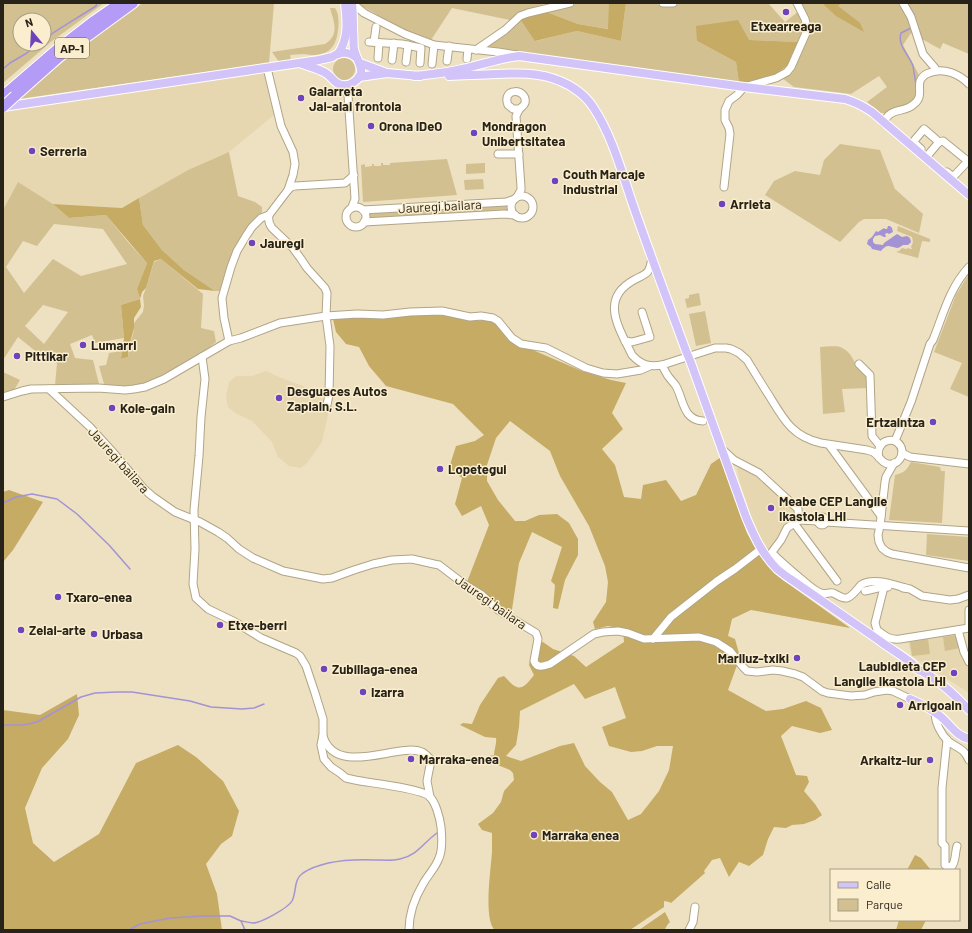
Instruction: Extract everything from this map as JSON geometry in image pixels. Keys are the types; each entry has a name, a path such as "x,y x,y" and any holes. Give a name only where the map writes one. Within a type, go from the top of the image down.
{"highway":[{"name":"AP-1","path":"3,96 54,52 120,3"},
{"name":"AP-1","path":"3,107 59,57 133,3"}],"main road":[{"path":"329,76 328,65 330,60 342,48 346,39 347,27 345,3"},
{"path":"297,63 320,70 336,83 341,85 351,84 357,79 361,72 359,61 354,49 352,3"},
{"path":"3,107 319,60 343,52 353,55 359,61 387,73 415,76 532,73 557,79 574,88 592,105 606,129 658,277 691,363 746,517 761,549 778,570 941,684 969,710"},
{"path":"415,76 442,73 519,56 744,87 845,99 864,106 969,194"},
{"path":"357,79 387,73"},
{"path":"910,699 935,712 956,732 967,737"}],"street":[{"path":"352,3 400,38 405,44 406,62"},
{"path":"476,50 505,30 520,16 570,3"},
{"path":"663,3 673,3"},
{"path":"724,187 730,134 725,120 725,110 729,101 744,87 776,78 787,72 791,67 806,33 807,27 805,19 797,3"},
{"path":"904,3 911,17 923,54 935,68 935,71"},
{"path":"353,22 360,14 364,13"},
{"path":"378,58 374,42 379,24"},
{"path":"379,24 434,44 519,56"},
{"path":"374,42 405,44 421,48 420,63"},
{"path":"392,60 394,43"},
{"path":"432,64 434,44"},
{"path":"447,61 449,46"},
{"path":"467,59 468,49"},
{"path":"229,340 224,318 222,298 237,251 252,227 262,218 269,215 292,183 295,164 293,152 281,126 268,72 265,68"},
{"path":"884,123 889,114 913,106 918,100 920,94 920,81 927,73 935,71 948,71 961,77 969,84"},
{"path":"348,96 357,79"},
{"path":"341,85 348,96 357,203"},
{"path":"516,116 525,101 521,92 516,91 510,93 507,99 508,105 516,116 521,190 512,203 512,207 515,215 522,218 531,213 533,203 521,190"},
{"path":"511,108 516,110 519,109"},
{"path":"924,129 939,142 943,141 968,162 953,177 913,142 924,129"},
{"path":"928,155 939,142"},
{"path":"498,154 519,154"},
{"path":"292,183 345,183 354,175"},
{"path":"345,183 366,216 364,222 355,227 346,221 345,217 348,210 357,203"},
{"path":"516,198 521,196 527,197"},
{"name":"Jauregi bailara","path":"357,203 506,202 516,198"},
{"name":"Jauregi bailara","path":"364,222 504,214 515,215"},
{"path":"269,215 270,226 293,248 307,268 325,288 327,293 326,316 330,346 329,395 328,405 325,408"},
{"path":"650,366 642,363 632,355 615,318 614,303 620,290 626,285 645,275 650,270 652,258"},
{"path":"895,441 930,344 958,280 969,267"},
{"path":"645,275 654,275 658,277"},
{"path":"3,397 31,389 134,389 159,382 229,340 241,338 280,323 326,316 442,312 470,317 481,316 493,318 498,321 512,338 521,344 546,348 586,368 603,373 617,374 641,370 650,366 662,365 716,348 726,348 739,353 747,360 783,419 793,430 804,438 829,445 867,450 874,453 881,460 888,464 894,463 902,456 900,446 895,441 886,441 878,450 881,460 886,476 878,535 882,548 889,553 969,568"},
{"path":"625,341 632,342 650,337 642,312"},
{"path":"632,355 633,346 637,341"},
{"path":"202,357 205,379 195,498 194,584 196,598 208,609 235,622 261,638 300,656 306,666 321,713 323,727 321,745 324,759 331,766 346,778 407,789 430,797"},
{"path":"859,364 870,375 872,436 880,446"},
{"path":"662,365 676,386 688,414 698,421 703,421"},
{"name":"Jauregi bailara","path":"49,389 90,427 144,489 175,512 200,522 218,532 253,558 283,570 323,579 332,578 373,564 397,560 412,559 439,565 464,584 482,595 498,610 536,633 538,639 534,660 538,666 543,667 550,664 594,634 603,632 618,631 644,639 699,637 716,642 730,651 747,671 757,672 782,670 803,677 822,691 828,693 851,696 865,695 887,690 893,691 910,699"},
{"path":"829,445 881,516"},
{"path":"721,449 734,460 759,472 798,509 796,521 836,582"},
{"path":"902,453 910,457 969,464"},
{"path":"886,476 894,463"},
{"path":"968,596 950,600 937,599 922,596 910,589 886,583 874,582 862,584 847,598 830,593 823,594 819,593 790,571 772,552 781,540 787,528 796,521 818,521 821,525 825,524 826,522 969,531"},
{"path":"653,639 671,617 761,549"},
{"path":"865,592 884,587 906,588"},
{"path":"884,587 875,623 877,630 885,636 893,639 958,630 969,627 969,610"},
{"path":"958,630 964,652 969,662"},
{"path":"935,712 937,725 947,740 961,749 969,760"},
{"path":"323,735 328,747 338,754 349,757 370,756 412,750 422,752 431,760 428,781 430,797 436,809 440,823 441,851 440,858 423,883 411,910 409,930"},
{"path":"947,740 942,788 942,843 945,846 945,865 948,867 954,864 957,846"},
{"path":"689,930 693,922 695,907"}],"shaded area":[{"path":"609,3 626,3 621,41 577,31 535,41 520,19 544,11 578,24 608,29"},
{"path":"822,3 841,3 838,6 860,23 864,32 836,16"},
{"path":"738,20 749,40 798,42 787,66 774,75 747,84 739,83 736,62 697,41 696,26"},
{"path":"261,70 266,74 274,115 229,152 188,170 122,208 53,204 18,182 3,210 3,115 7,110"},
{"path":"139,198 143,225 162,250 184,270 215,291 198,289 161,259 154,261 146,288 142,292 140,299 137,289 147,263 106,215 69,218 53,204 122,208"},
{"path":"888,226 892,228 893,232 885,234 886,237 880,235 875,236 873,242 875,244 883,245 897,234 902,237 907,236 910,238 911,242 908,245 903,245 898,248 887,246 881,251 872,249 867,244 868,240 876,231 878,232 884,228 887,229"},
{"path":"140,299 141,307 134,318 134,328 128,350 128,357 121,359 124,338 121,305"},
{"path":"436,315 449,316 469,321 489,320 497,322 521,345 582,371 626,383 612,413 623,429 602,449 615,465 624,497 641,499 643,485 666,480 681,501 696,495 711,464 721,457 747,533 766,562 783,580 850,628 751,610 732,619 728,636 735,639 740,657 728,690 766,711 783,709 806,701 821,708 832,730 820,733 792,726 781,736 796,775 807,776 809,782 804,791 822,815 815,820 804,824 792,825 786,828 774,827 763,855 749,866 739,862 729,877 720,858 712,860 704,871 705,873 671,903 664,901 664,907 630,930 495,930 491,924 489,916 489,881 492,833 482,830 478,824 493,813 501,802 504,791 514,780 513,773 510,770 493,763 487,758 494,755 496,738 485,737 460,725 463,723 472,724 480,705 498,678 504,676 513,685 519,688 530,681 534,675 529,665 533,644 543,642 553,649 574,656 586,667 624,642 623,629 608,626 595,629 593,622 606,602 608,582 605,566 589,526 560,476 550,451 510,421 496,438 487,465 487,481 498,500 515,521 525,521 539,515 557,514 569,523 578,539 578,555 565,580 558,609 553,608 555,585 551,581 562,547 532,532 519,563 511,616 467,582 489,525 481,506 462,516 455,504 462,478 449,468 456,446 475,441 484,435 453,404 386,386 369,366 359,347 346,344 336,332 333,319","holes":["574,684 585,699 615,687 626,718 602,727 609,746 631,752 642,751 657,746 673,746 669,770 659,791 641,814 628,820 612,792 585,766 574,743 560,746 521,761 506,756 516,745 520,711"]},
{"path":"266,371 308,388 324,400 329,411 322,442 307,463 301,468 289,466 278,457 272,442 252,421 235,413 228,407 226,397 229,382 236,376 252,376"},
{"name":"Meabe CEP Langile Ikastola LHI","path":"740,466 756,474 794,510 795,515 793,520 784,528 776,544 768,552 761,541 752,519 739,480 737,469"},
{"path":"9,490 43,502 13,550 3,562 3,492"},
{"name":"Laubidieta CEP Langile Ikastola LHI","path":"963,633 963,643 969,659 969,693 912,656 908,642"},
{"path":"77,694 79,715 68,739 42,768 25,808 33,843 54,862 99,834 136,763 178,745 196,757 223,781 239,811 232,836 221,844 206,864 217,894 222,930 3,930 3,710 40,715"},
{"path":"915,855 921,858 930,869 908,869"},
{"path":"665,912 670,922 665,930 639,930"},
{"path":"899,921 926,921 921,930 896,930"}],"green space":[{"path":"3,3 104,3 52,41 52,12 12,12 12,52 39,52 3,83"},
{"path":"143,3 274,3 269,63 19,99 65,60 113,23"},
{"path":"357,3 544,4 525,10 510,20 452,8 431,40 406,33"},
{"path":"579,3 609,3 609,29 578,24 544,11"},
{"path":"626,3 651,3 667,6 680,3 768,3 785,22 799,11 803,21 804,30 798,42 749,40 697,41 736,62 739,83 485,48 506,34 520,19 536,41 577,31 621,41"},
{"path":"801,3 969,3 969,54 943,43 940,49 911,33 903,45 919,75 917,99 912,104 886,113 880,113 867,102 887,87 879,76 851,94 794,87 782,78 810,30"},
{"path":"330,8 335,8 339,22 334,45 328,51 318,55 290,55 291,60 279,62 272,52 325,44 333,37 335,28"},
{"path":"344,58 352,61 355,69 352,77 344,80 336,77 333,69 336,61"},
{"path":"840,144 880,150 895,189 923,214 919,233 886,219 864,219 859,222 840,242 765,195 774,181 795,171 820,175 824,160"},
{"path":"229,152 238,196 255,202 262,207 262,212 245,231 221,291 215,291 184,270 162,250 143,225 139,198 188,170"},
{"path":"447,159 457,195 363,202 361,165 365,164 365,167 372,166 372,164 374,164 374,166 381,166 381,163 383,163 383,165 390,165 390,163"},
{"path":"485,163 485,173 466,174 466,164"},
{"path":"483,179 484,189 465,190 464,180"},
{"path":"18,182 53,204 69,218 106,215 147,263 137,289 140,299 121,305 124,338 95,343 92,335 70,344 75,358 93,360 99,384 97,386 55,385 57,363 34,350 18,337 3,360 3,210","holes":["54,224 103,229 127,264 81,276 53,259 24,293 6,267 23,241 37,246","43,305 68,312 44,344 25,326"]},
{"path":"509,205 510,212 369,221 368,212"},
{"path":"898,226 930,239 930,242 922,241 918,258 896,252 902,248 912,249 911,247 913,242 912,237 897,231"},
{"path":"161,259 203,294 201,328 214,331 216,342 196,358 168,375 137,386 106,387 99,366 106,365 109,353 122,351 121,359 128,357 134,323 143,312 143,296 154,262"},
{"path":"969,274 969,397 950,389 962,363 934,352 956,295"},
{"path":"699,293 701,305 687,308 685,299 689,298 689,295"},
{"path":"705,311 711,343 696,346 689,314"},
{"path":"820,347 840,347 847,351 860,371 869,377 868,388 842,389 845,412 823,414"},
{"path":"3,372 20,380 14,390 3,394"},
{"path":"911,462 940,467 941,471 945,471 942,523 889,520 895,475 905,471"},
{"path":"927,534 969,537 969,561 926,555"},
{"path":"958,635 960,648 945,651 943,637"},
{"path":"928,639 930,654 912,656 910,642"}],"waterway":[{"path":"52,33 96,6 97,3"},
{"path":"907,3 914,15 916,23"},
{"path":"911,28 901,33 900,37 902,46 913,66 916,85"},
{"path":"3,69 28,52"},
{"path":"3,503 16,497 32,494 57,499 77,514 109,545 130,569"},
{"path":"3,727 5,725 23,725 37,722 81,697 95,693 132,692 190,701 211,707 242,709 254,708 264,704"},
{"path":"241,921 251,923 257,922 268,918 290,904 296,882 300,876 319,865 338,861 400,859 416,852 437,833"},
{"path":"129,930 140,924 170,918 203,916 230,916 241,921 245,930"}],"place":[{"name":"Etxearreaga","path":"786,12"},
{"name":"Galarreta Jai-alai frontoia","path":"301,98"},
{"name":"Orona IDeO","path":"371,126"},
{"name":"Mondragon Unibertsitatea","path":"474,133"},
{"name":"Serreria","path":"32,151"},
{"name":"Couth Marcaje Industrial","path":"555,181"},
{"name":"Arrieta","path":"722,204"},
{"name":"Jauregi","path":"252,243"},
{"name":"Lumarri","path":"83,345"},
{"name":"Pittikar","path":"17,356"},
{"name":"Desguaces Autos Zapiain, S.L.","path":"279,398"},
{"name":"Kole-gain","path":"112,408"},
{"name":"Ertzaintza","path":"933,422"},
{"name":"Lopetegui","path":"440,469"},
{"name":"Meabe CEP Langile Ikastola LHI","path":"771,508"},
{"name":"Txaro-enea","path":"58,597"},
{"name":"Etxe-berri","path":"220,625"},
{"name":"Zelai-arte","path":"21,630"},
{"name":"Urbasa","path":"94,634"},
{"name":"Mariluz-txiki","path":"797,658"},
{"name":"Zubillaga-enea","path":"324,669"},
{"name":"Laubidieta CEP Langile Ikastola LHI","path":"954,673"},
{"name":"Izarra","path":"363,692"},
{"name":"Arrigoain","path":"900,705"},
{"name":"Marraka-enea","path":"411,759"},
{"name":"Arkaitz-lur","path":"930,760"},
{"name":"Marraka enea","path":"534,835"}]}
